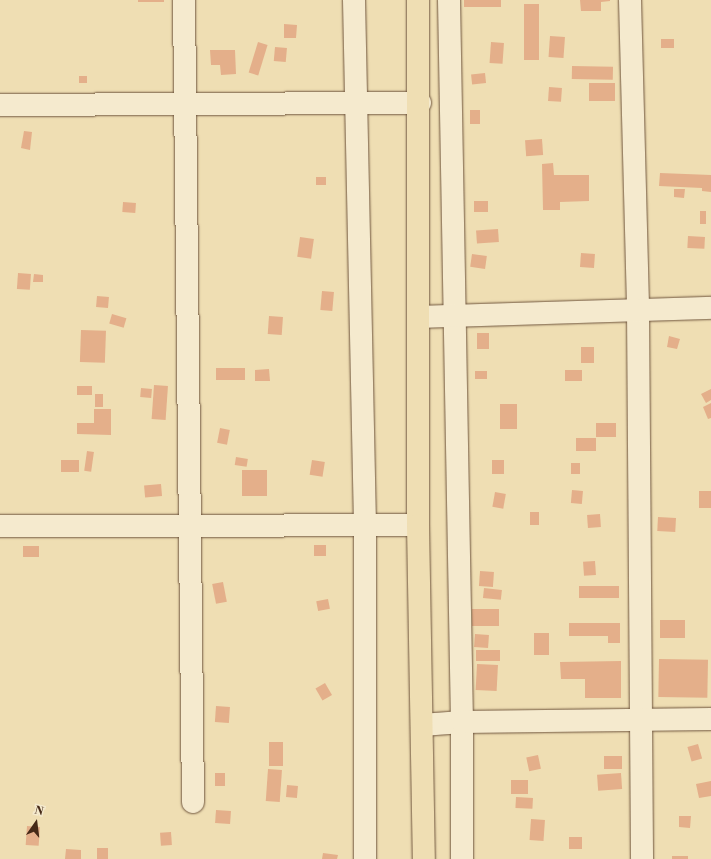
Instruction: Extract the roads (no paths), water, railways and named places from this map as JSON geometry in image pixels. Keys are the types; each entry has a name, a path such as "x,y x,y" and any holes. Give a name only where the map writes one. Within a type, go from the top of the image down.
{"main road":[{"path":"418,0 420,103 418,524 424,859"}],"street":[{"path":"184,0 183,103 193,802"},
{"path":"354,0 365,525 365,859"},
{"path":"449,0 462,722 462,859"},
{"path":"630,0 638,309 642,859"},
{"path":"0,105 420,103"},
{"path":"420,317 638,309 711,308"},
{"path":"0,526 418,524"},
{"path":"422,725 462,722 711,719"}]}
